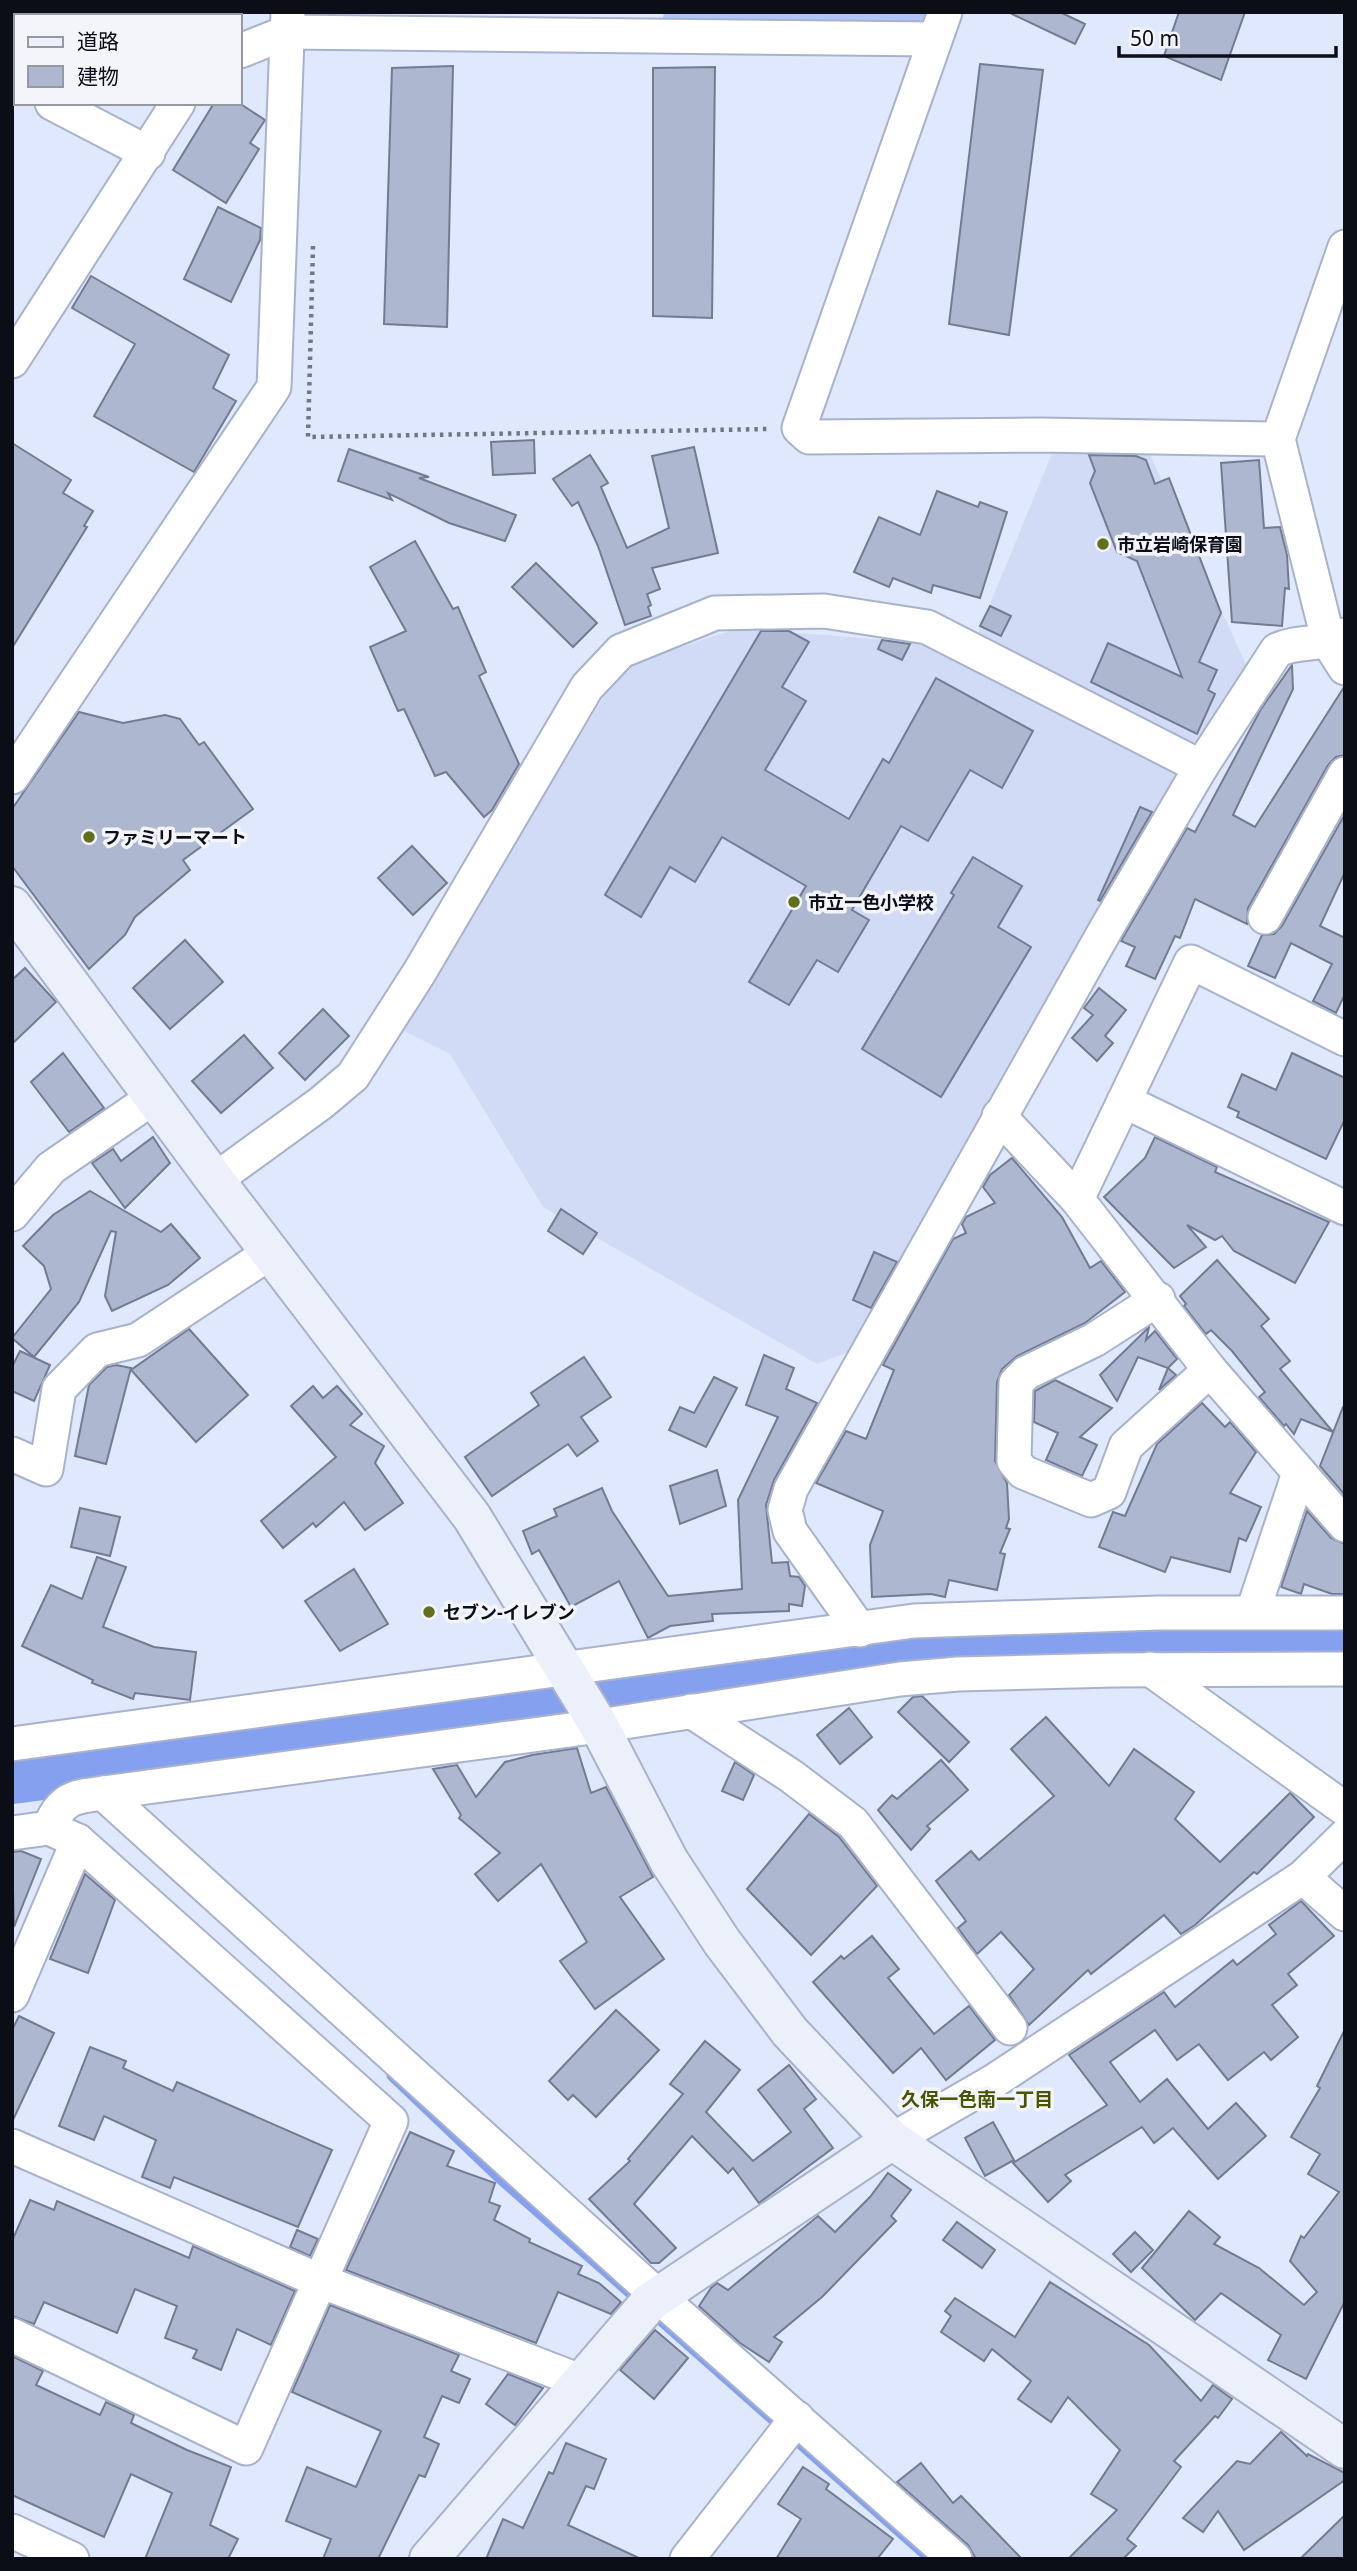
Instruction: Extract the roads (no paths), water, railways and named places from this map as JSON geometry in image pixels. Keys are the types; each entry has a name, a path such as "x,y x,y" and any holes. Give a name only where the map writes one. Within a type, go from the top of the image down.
{"street":[{"path":"12,777 274,387 288,22"},
{"path":"242,50 288,22 940,26 799,428 809,437 1039,435 1278,439"},
{"path":"56,105 148,152"},
{"path":"12,361 177,105"},
{"path":"860,1630 790,1531 785,1510 791,1489 999,1116 1201,768 1277,650 1292,643 1340,649 1278,439 1344,251"},
{"path":"215,1180 353,1076 419,973 587,687 621,651 715,613 824,611 927,628 1201,768"},
{"path":"1265,917 1345,774"},
{"path":"12,906 215,1180 472,1517 599,1726 669,1861 722,1942 790,2032 892,2140 1345,2449"},
{"path":"1077,1199 1191,962 1345,1039"},
{"path":"12,1214 51,1167 154,1097"},
{"path":"1124,1101 1345,1208"},
{"path":"999,1116 1077,1199 1210,1370 1345,1525"},
{"path":"12,1454 46,1469 59,1389 97,1350 138,1340 271,1252"},
{"path":"1158,1300 1094,1340 1026,1373 1016,1383 1014,1461 1023,1472 1091,1500 1109,1492 1126,1446 1210,1370"},
{"path":"1253,1611 1299,1473"},
{"path":"12,1744 566,1671 915,1621 1253,1611 1345,1613"},
{"path":"12,2335 246,2448 318,2280 391,2121 63,1834 54,1815 90,1795 599,1726 900,1679 958,1674 1345,1669"},
{"path":"1150,1670 1345,1809"},
{"path":"691,1711 792,1776 852,1823 1010,2028"},
{"path":"90,1795 956,2559"},
{"path":"12,1833 63,1834"},
{"path":"12,1995 63,1834"},
{"path":"429,2559 650,2302 892,2140 994,2081 1303,1877 1345,1836"},
{"path":"1303,1877 1345,1914"},
{"path":"12,2146 318,2280 580,2381"},
{"path":"687,2559 797,2418"},
{"path":"17,2542 72,2559"}],"waterway":[{"path":"12,1778 946,1656 1055,1651 1345,1652"},
{"path":"58,1772 79,1790"},
{"path":"391,2076 497,2177 639,2302"},
{"path":"652,2314 781,2428"},
{"path":"791,2437 929,2559"}],"place":[{"name":"市立岩崎保育園","path":"1103,544"},
{"name":"ファミリーマート","path":"89,837"},
{"name":"市立一色小学校","path":"794,902"},
{"name":"セブン-イレブン","path":"429,1612"}],"district":[{"name":"久保一色南一丁目","path":"977,2099"}]}
